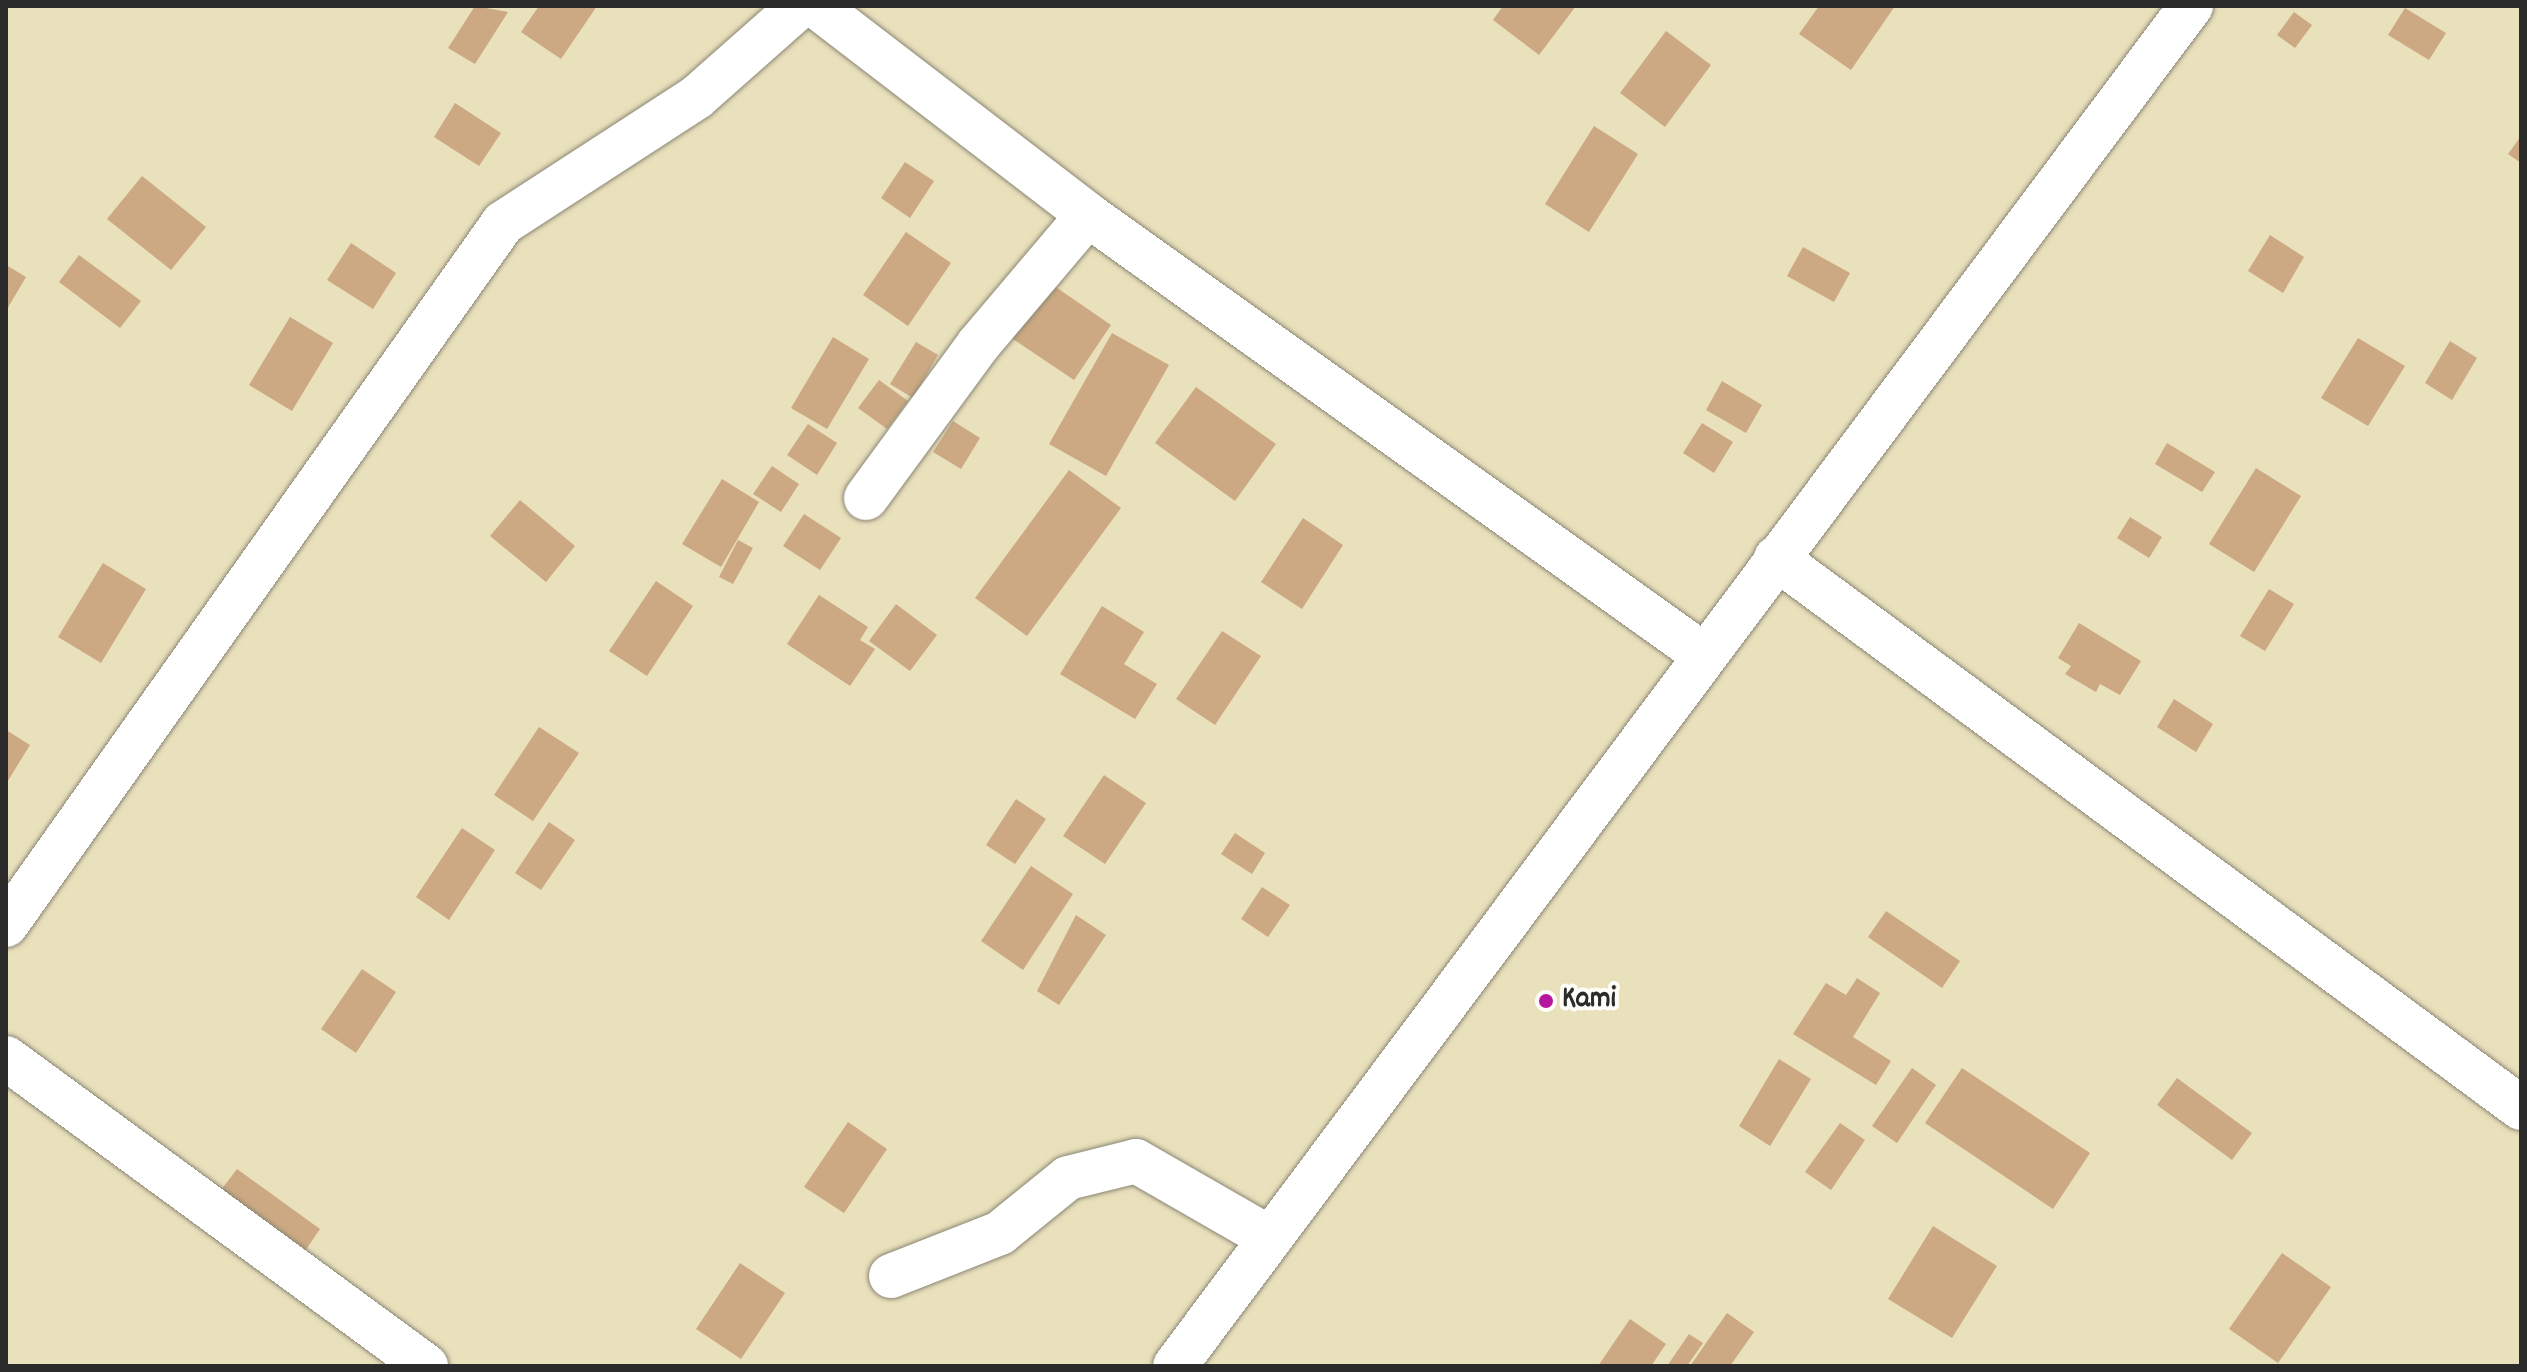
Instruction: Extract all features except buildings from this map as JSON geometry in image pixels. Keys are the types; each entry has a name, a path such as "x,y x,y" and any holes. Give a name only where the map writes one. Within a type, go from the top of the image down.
{"street":[{"path":"6,925 503,223 697,97 800,6"},
{"path":"816,6 1088,215 1704,655"},
{"path":"1175,1366 2191,6"},
{"path":"866,498 978,345 1088,215"},
{"path":"1776,558 2521,1108"},
{"path":"6,1058 426,1366"},
{"path":"891,1276 1000,1233 1068,1178 1136,1161 1270,1238"}],"place":[{"name":"Kami","path":"1546,1001"}]}
